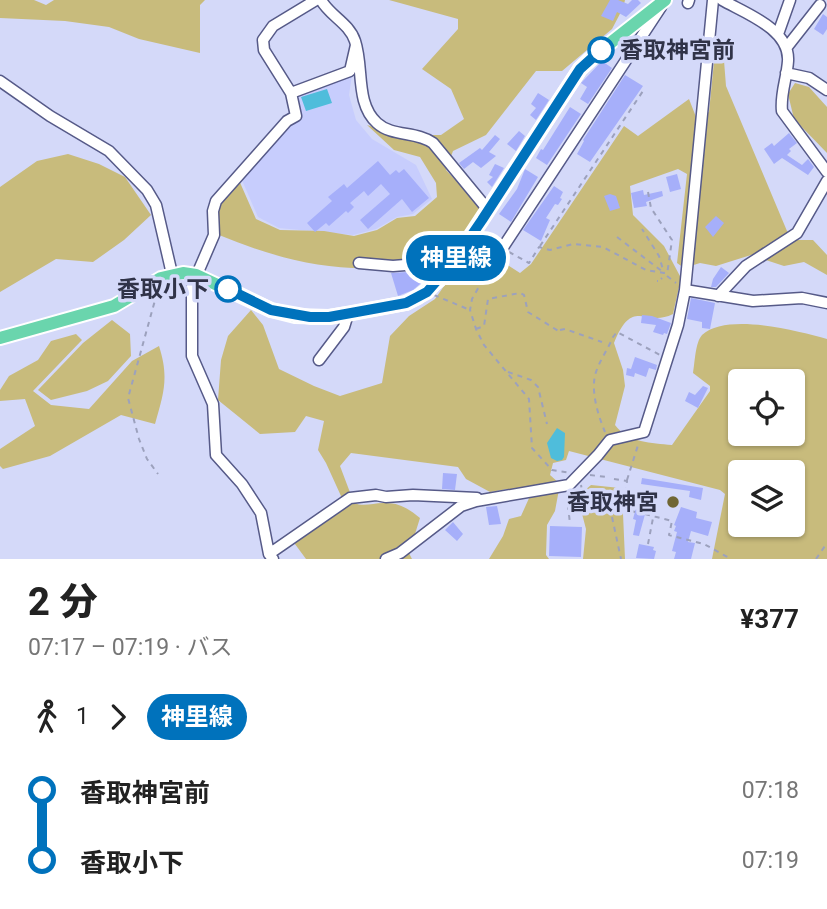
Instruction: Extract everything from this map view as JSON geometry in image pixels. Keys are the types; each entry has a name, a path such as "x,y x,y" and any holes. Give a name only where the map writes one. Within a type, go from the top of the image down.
{"main road":[{"path":"0,338 114,306 167,276 197,275 271,310 310,317 348,314 406,303 427,292 454,261 580,69 665,0"}],"street":[{"path":"488,499 414,495 350,498 271,556 261,513 242,484 216,455 213,404 192,356 192,286 214,235 213,211 216,201 286,121 296,116 291,93 264,50 263,40 273,26 318,0 349,28 356,45 363,100 375,122 385,129 424,138 433,143 489,211"},
{"path":"491,265 665,0"},
{"path":"386,559 400,553 460,506 567,485 610,440 644,432 678,325 685,290 713,0"},
{"path":"722,0 778,34 787,47 789,60 782,111 827,172"},
{"path":"778,34 790,0"},
{"path":"787,47 820,5"},
{"path":"291,93 350,71 356,45"},
{"path":"786,73 809,78 827,90"},
{"path":"0,82 109,151 121,160 147,190 156,205 167,276"},
{"path":"718,296 746,266 797,233 827,181"},
{"path":"359,263 393,265 454,261"},
{"path":"685,290 753,301 802,298 827,303"},
{"path":"319,360 344,327 348,314"}],"path":[{"path":"502,248 529,263 645,88"},
{"path":"648,192 651,208 672,240 665,274"},
{"path":"642,229 659,256 665,274"},
{"path":"617,237 685,290"},
{"path":"539,247 550,250 573,244 603,247 646,270 665,274"},
{"path":"491,265 476,290 470,310 476,329 484,345 529,399 532,448 552,470 565,472"},
{"path":"158,474 139,439 128,398 167,276"},
{"path":"427,292 470,310"},
{"path":"476,329 484,326 488,299 520,293 524,295 528,312 560,331 565,329 602,342"},
{"path":"610,440 601,423 594,383 596,372 613,337 617,332 667,358"},
{"path":"507,371 531,380 537,387 547,424"},
{"path":"635,512 624,509 627,481 638,443"},
{"path":"579,474 582,491 609,503 621,559"},
{"path":"591,475 606,477"},
{"path":"614,479 627,481"},
{"path":"568,505 570,524"},
{"path":"645,514 672,521 669,535 704,544 731,559"},
{"path":"648,544 654,516"},
{"path":"816,559 827,543"}],"shaded area":[{"path":"0,0 34,0 46,5 54,0 205,0 200,5 200,53 139,39 109,27 65,21 0,18"},
{"path":"389,0 625,0 612,29 562,71 536,71 486,135 453,151 446,170 481,207 461,240 448,255 431,260 406,259 375,268 335,267 276,255 219,235 216,210 238,178 256,219 280,230 324,231 354,236 377,230 397,218 415,216 437,197 436,183 420,157 394,150 367,125 399,135 441,135 464,119 451,89 422,69 458,29 458,19"},
{"path":"716,42 723,48 726,86 787,231 796,240 813,240 827,255 827,275 804,262 784,266 751,255 716,266 700,263 684,268 677,263 687,174 678,169 630,186 633,215 664,246 681,278 673,314 655,318 634,317 627,321 614,343 625,386 615,425 634,439 672,445 710,391 710,386 693,373 700,339 713,328 763,325 827,339 827,559 712,559 725,494 720,490 569,451 566,460 553,463 550,475 560,484 555,511 547,525 546,555 549,559 489,559 503,536 509,519 521,516 530,496 507,489 490,492 466,479 458,467 351,453 340,466 354,503 399,505 420,518 409,553 412,559 306,559 292,540 322,524 341,496 318,450 324,421 306,416 295,432 260,434 218,400 221,360 228,336 251,310 263,325 279,369 340,396 382,383 390,336 409,316 435,299 474,243 520,273 531,264 624,126 638,136 689,99 696,117 709,112"},
{"path":"352,75 349,95 356,120 372,139 416,165 432,199 413,214 397,217 376,229 353,235 279,228 258,217 241,178 289,125 301,120 297,97"},
{"path":"795,83 809,87 827,107 827,153 794,119 788,94"},
{"path":"327,89 332,103 306,111 301,97"},
{"path":"68,154 99,164 125,177 151,215 124,240 93,262 56,259 0,292 0,187 37,161"},
{"path":"112,320 130,334 131,356 108,381 87,391 51,400 38,390 83,343"},
{"path":"76,334 82,340 33,391 51,405 89,409 132,361 159,346 164,367 164,385 155,424 121,415 50,456 3,469 0,466 0,449 35,426 25,399 0,401 0,390 9,376 38,360 51,341"},
{"path":"557,428 565,433 564,457 557,461 551,458 547,443"},
{"path":"591,485 620,488 622,491 625,559 583,559 586,529 581,510 584,491"}],"building":[{"path":"610,0 628,4 632,0 638,0 641,3 626,17 617,12 613,21 601,16"},
{"path":"823,14 827,17 827,29 823,35 814,29"},
{"path":"602,61 612,68 588,104 580,99 587,87 581,83"},
{"path":"625,75 643,86 590,162 577,154 583,140"},
{"path":"538,93 549,100 536,120 530,115 536,108 531,104"},
{"path":"570,107 581,114 547,165 536,158"},
{"path":"519,131 525,136 516,151 507,144"},
{"path":"789,133 797,143 789,149 791,151 787,155 802,165 808,159 814,167 808,175 782,158 774,164 764,149 772,143 774,146"},
{"path":"495,135 500,139 489,152 496,156 481,168 473,162 464,169 459,163 480,148 482,150"},
{"path":"378,161 390,175 396,170 399,173 404,169 429,198 412,212 402,199 368,229 360,220 390,194 381,184 368,196 364,191 350,203 354,207 348,213 346,211 329,226 326,223 315,232 307,223 332,201 328,197 344,184 347,188"},
{"path":"495,164 504,168 492,187 487,182 493,177 489,175"},
{"path":"525,169 538,177 511,222 499,214 517,189"},
{"path":"677,174 681,189 670,192 666,177"},
{"path":"554,186 563,192 560,198 562,199 558,205 555,204 546,218 550,220 541,241 523,230"},
{"path":"643,190 644,195 662,191 663,196 646,202 647,206 634,208 631,193"},
{"path":"604,196 616,196 620,208 610,211"},
{"path":"716,216 724,223 713,237 705,227"},
{"path":"721,267 729,273 716,287 711,287 713,279"},
{"path":"424,271 426,279 413,290 398,296 391,273"},
{"path":"691,298 715,303 710,329 702,328 702,322 687,319"},
{"path":"642,315 671,323 667,334 653,332 656,325 641,323"},
{"path":"635,357 657,365 656,370 649,368 646,377 635,373 634,377 626,375 627,368 631,369"},
{"path":"703,386 708,388 698,408 685,401 689,392 695,395"},
{"path":"443,473 457,474 455,490 442,489"},
{"path":"642,478 703,488 701,500 689,497 690,491 641,484"},
{"path":"640,493 645,494 644,506 647,507 639,536 633,535 636,520 633,519"},
{"path":"497,506 501,524 489,525 486,507"},
{"path":"681,507 697,512 696,518 712,522 708,536 691,531 688,542 695,543 691,559 674,559 676,552 672,551 677,532 674,531 674,525"},
{"path":"453,522 463,534 457,541 445,530"},
{"path":"550,526 582,527 581,557 549,556"},
{"path":"639,544 654,547 654,559 636,558"}],"bus line":[{"name":"神里線","path":"228,289 271,310 310,317 329,317 406,303 427,292 454,261 580,69 601,50"}],"place":[{"name":"香取神宮前","path":"601,50"},
{"name":"香取小下","path":"228,289"},
{"name":"香取神宮","path":"673,502"}]}
